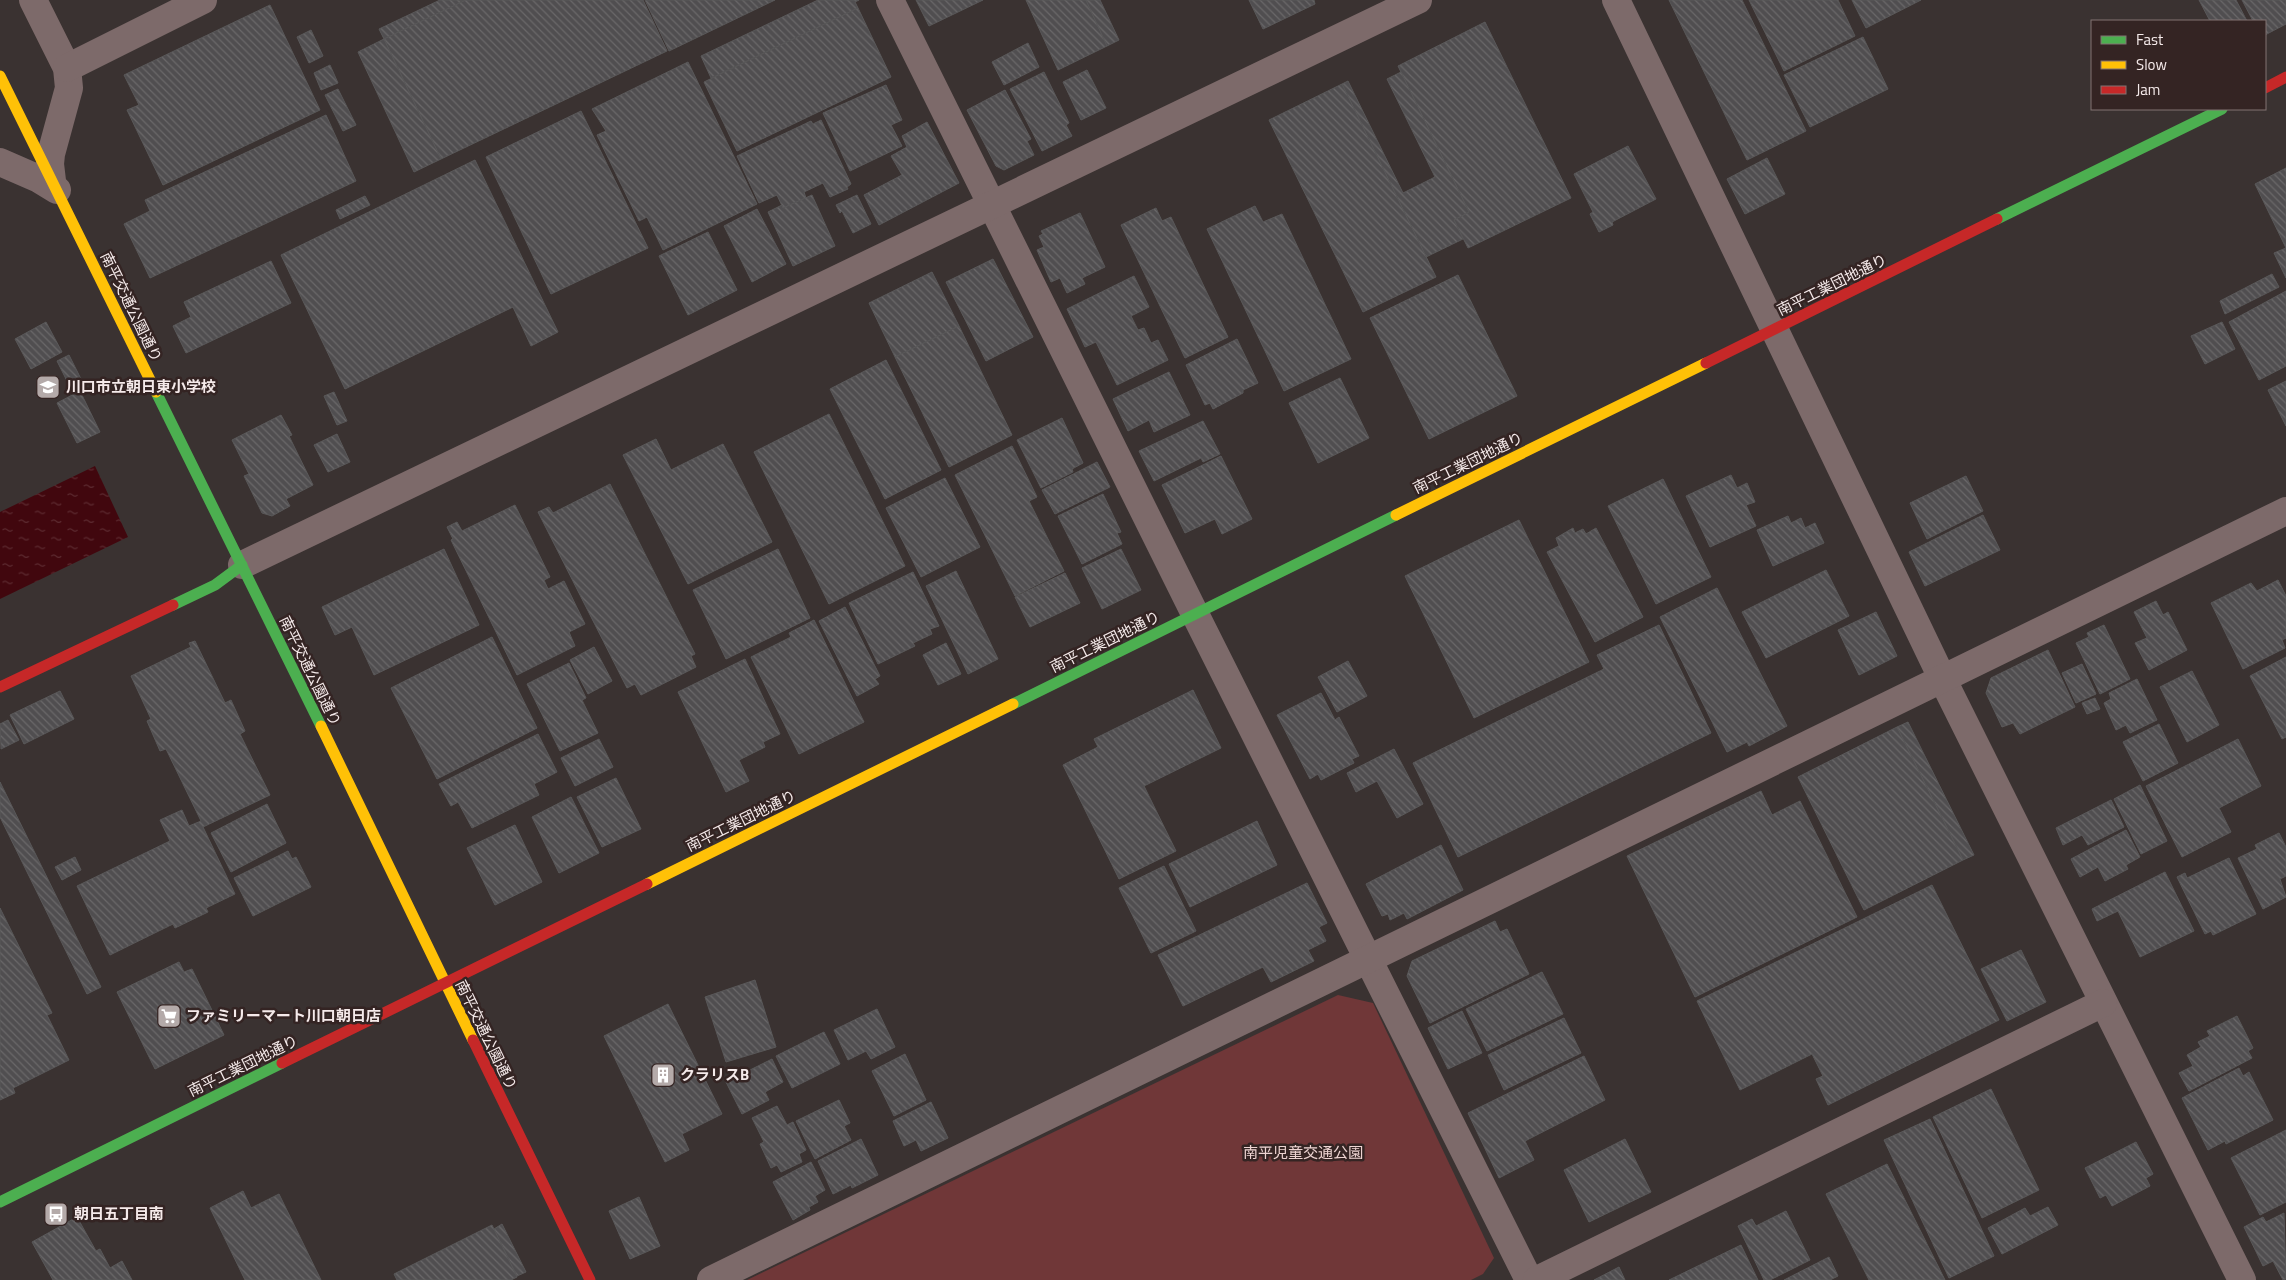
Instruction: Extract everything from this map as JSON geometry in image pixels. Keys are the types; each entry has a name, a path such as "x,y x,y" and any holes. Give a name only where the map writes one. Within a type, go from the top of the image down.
{"street":[{"path":"34,0 67,68 69,88 51,154 50,164 54,185"},
{"path":"67,68 204,0"},
{"path":"890,0 1529,1280"},
{"path":"0,687 214,585 242,565 1418,0"},
{"path":"1616,0 1773,330 1943,680 2242,1280"},
{"name":"南平交通公園通り","path":"0,76 242,565 444,985 590,1280"},
{"path":"2266,87 2286,77"},
{"name":"南平工業団地通り","path":"0,1202 2220,110"},
{"path":"0,162 54,185"},
{"path":"711,1280 2286,511"},
{"path":"1537,1280 2103,1003"}],"green space":[{"name":"南平児童交通公園","path":"1338,995 1373,1003 1494,1258 1483,1274 1471,1280 747,1280"}],"water":[{"path":"95,466 128,537 0,599 0,512"}],"building":[{"path":"440,0 466,0 384,39 379,29"},
{"path":"466,0 643,0 667,51 441,159 384,39"},
{"path":"645,0 775,0 669,51"},
{"path":"818,0 859,0 855,2 858,8 711,78 701,56"},
{"path":"916,0 983,0 929,26"},
{"path":"1026,0 1086,0 1107,46 1058,70"},
{"path":"1086,0 1100,0 1119,40 1107,46"},
{"path":"1249,0 1314,0 1315,4 1263,29"},
{"path":"1669,0 1742,0 1806,131 1747,160"},
{"path":"1749,0 1838,0 1855,36 1784,71"},
{"path":"1852,0 1921,0 1866,28"},
{"path":"2199,0 2236,0 2246,20 2209,20"},
{"path":"2242,0 2286,0 2286,24 2266,34 2266,20 2252,20"},
{"path":"270,5 320,110 163,185 127,110 139,105 124,75"},
{"path":"858,8 891,77 737,151 704,82"},
{"path":"1485,22 1571,198 1468,248 1454,220 1469,212 1398,66"},
{"path":"311,30 323,56 309,63 297,37"},
{"path":"1863,37 1888,89 1810,127 1784,75"},
{"path":"384,39 441,159 414,172 358,52"},
{"path":"1028,43 1039,67 1004,85 992,62"},
{"path":"688,62 757,204 663,250 647,217 639,221 597,135 606,131 592,109"},
{"path":"330,65 338,83 321,90 314,73"},
{"path":"1087,70 1106,108 1081,120 1063,82"},
{"path":"1044,72 1069,123 1066,125 1072,136 1042,151 1010,89"},
{"path":"1401,72 1469,212 1454,220 1463,239 1426,257 1342,84 1348,81 1403,193 1435,177 1387,79"},
{"path":"1342,84 1436,277 1363,312 1269,120"},
{"path":"886,85 902,120 891,125 902,146 850,171 823,113"},
{"path":"338,89 356,125 343,131 325,95"},
{"path":"1005,90 1031,139 1027,141 1034,155 1004,170 996,166 967,110"},
{"path":"581,111 648,248 551,294 486,157"},
{"path":"326,115 356,181 150,278 124,224 150,211 145,200"},
{"path":"821,120 851,184 847,187 848,189 830,197 823,183 804,192 806,198 783,208 777,195 759,203 737,156 811,121 813,124"},
{"path":"927,122 959,183 879,225 864,195 902,175 891,156 907,147 902,136"},
{"path":"1628,146 1656,199 1612,222 1613,225 1599,232 1590,214 1593,212 1574,174"},
{"path":"1767,158 1785,194 1745,214 1727,179"},
{"path":"475,160 558,332 531,346 513,307 345,389 281,255"},
{"path":"2286,168 2286,248 2255,184"},
{"path":"812,195 835,246 793,266 768,212 782,205 783,208"},
{"path":"857,195 871,224 853,233 842,211 840,213 836,205"},
{"path":"365,196 370,205 340,219 336,210"},
{"path":"1255,206 1263,222 1282,214 1351,359 1284,391 1207,229"},
{"path":"1156,208 1162,221 1171,217 1228,337 1185,358 1121,225"},
{"path":"757,209 786,264 752,282 724,226"},
{"path":"1080,213 1105,267 1082,278 1085,284 1067,293 1060,278 1051,282 1037,250 1044,247 1039,236 1043,234 1041,231"},
{"path":"708,232 737,290 688,315 659,256"},
{"path":"2286,248 2286,278 2274,253"},
{"path":"993,259 1033,337 986,361 946,282"},
{"path":"271,261 291,303 186,353 173,326 191,317 184,302"},
{"path":"932,272 959,326 895,357 869,303"},
{"path":"2272,274 2279,287 2225,314 2220,301"},
{"path":"1458,275 1517,396 1429,439 1370,318"},
{"path":"1134,276 1149,307 1131,316 1138,330 1144,328 1151,343 1158,340 1168,360 1117,385 1096,342 1085,347 1067,309"},
{"path":"2286,291 2286,366 2259,380 2229,322"},
{"path":"46,322 62,352 31,369 15,339"},
{"path":"2222,322 2235,349 2205,364 2191,336"},
{"path":"959,326 1012,435 949,467 895,357"},
{"path":"1237,339 1258,383 1213,409 1210,403 1205,405 1186,365"},
{"path":"69,355 84,385 72,391 57,361"},
{"path":"886,360 941,470 885,499 830,389"},
{"path":"1169,372 1190,415 1154,432 1149,420 1128,431 1113,399"},
{"path":"1340,378 1369,438 1318,463 1289,403"},
{"path":"2286,381 2286,426 2268,390"},
{"path":"80,391 100,432 77,443 57,403"},
{"path":"334,392 347,421 337,425 324,396"},
{"path":"829,414 905,566 829,604 754,452"},
{"path":"281,415 292,435 289,436 313,485 286,499 290,506 272,516 262,513 244,476 249,474 232,440"},
{"path":"1062,418 1083,463 1072,469 1073,472 1041,488 1017,440"},
{"path":"1203,421 1220,454 1203,462 1201,458 1154,481 1139,451"},
{"path":"337,434 350,462 328,472 314,445"},
{"path":"656,439 671,470 723,444 772,542 688,584 623,455"},
{"path":"1012,446 1037,497 1029,501 1064,571 1015,596 955,475"},
{"path":"1221,456 1252,519 1222,534 1215,519 1185,533 1162,485"},
{"path":"1097,462 1110,487 1055,514 1042,490"},
{"path":"1731,475 1737,488 1747,483 1755,502 1746,505 1756,526 1710,547 1686,496"},
{"path":"1966,476 1983,511 1927,539 1910,503"},
{"path":"945,478 980,547 921,577 886,508"},
{"path":"1663,479 1711,577 1656,604 1608,506"},
{"path":"610,484 695,654 691,656 696,667 641,695 635,684 627,688 538,512 549,507 553,513"},
{"path":"1103,494 1121,532 1117,533 1122,544 1082,564 1058,516"},
{"path":"515,505 550,577 544,580 548,589 564,581 585,624 569,632 575,646 517,675 451,540 453,539 447,527 457,522 462,531"},
{"path":"1983,515 2000,550 1925,586 1909,552"},
{"path":"1788,516 1791,523 1801,518 1805,528 1815,523 1824,543 1773,566 1757,530"},
{"path":"1519,520 1589,662 1474,718 1405,576"},
{"path":"1573,528 1575,533 1583,529 1586,534 1596,528 1643,617 1595,642 1547,552 1559,546 1556,538"},
{"path":"444,549 479,625 374,675 352,627 335,635 322,607"},
{"path":"778,549 810,618 726,659 693,590"},
{"path":"1121,549 1141,590 1102,609 1082,568"},
{"path":"1826,570 1849,616 1766,658 1742,612"},
{"path":"956,571 998,659 968,674 926,586"},
{"path":"913,572 939,626 930,629 932,634 913,643 915,646 878,664 849,603"},
{"path":"1065,573 1080,603 1030,627 1015,597"},
{"path":"2278,580 2286,596 2286,638 2282,640 2285,648 2243,669 2211,603 2251,583 2257,591"},
{"path":"1717,588 1787,726 1749,746 1747,742 1727,752 1660,617"},
{"path":"2156,601 2163,615 2168,612 2187,650 2149,670 2135,643 2147,638 2134,612"},
{"path":"845,607 880,676 875,679 879,684 857,696 819,621"},
{"path":"1876,612 1897,656 1859,675 1838,630"},
{"path":"814,620 864,722 799,754 751,657 791,637 789,633"},
{"path":"1659,625 1711,733 1458,857 1413,763 1604,669 1597,655"},
{"path":"2104,625 2130,679 2100,694 2076,643 2089,637 2087,633"},
{"path":"492,637 537,728 437,779 391,688"},
{"path":"195,641 225,703 231,700 245,731 240,734 270,795 203,827 235,894 206,908 208,912 175,928 173,924 110,955 77,886 170,841 160,820 182,810 189,826 201,821 166,749 160,751 147,721 151,719 131,676 191,647 189,643"},
{"path":"946,643 961,674 938,685 923,655"},
{"path":"594,647 612,681 588,694 570,660"},
{"path":"2048,650 2075,707 2020,734 2013,723 2002,727 1986,693 1991,678"},
{"path":"2286,657 2286,737 2282,739 2250,676"},
{"path":"745,659 780,734 763,742 765,747 739,760 749,781 726,792 678,692"},
{"path":"1348,661 1367,696 1337,712 1318,677"},
{"path":"569,663 586,698 582,700 598,733 560,751 527,684"},
{"path":"2082,664 2096,694 2076,703 2062,673"},
{"path":"2192,671 2219,725 2187,742 2160,687"},
{"path":"2137,679 2157,720 2130,733 2126,725 2116,730 2104,703 2111,699 2109,693"},
{"path":"1193,690 1221,748 1144,786 1176,851 1119,879 1063,765 1098,747 1094,739"},
{"path":"60,691 74,719 24,744 10,715"},
{"path":"1321,693 1335,720 1339,717 1359,756 1352,759 1354,763 1321,780 1318,774 1310,779 1277,715"},
{"path":"2095,698 2100,709 2087,714 2082,703"},
{"path":"8,720 19,740 1,749 0,724"},
{"path":"1908,722 1974,855 1963,860 1897,727"},
{"path":"2159,724 2178,763 2143,781 2123,742"},
{"path":"1897,727 1963,860 1864,910 1798,777"},
{"path":"538,734 557,772 534,784 539,795 472,828 458,802 451,806 439,784"},
{"path":"599,739 613,767 575,786 561,758"},
{"path":"2238,739 2261,786 2219,808 2231,832 2182,857 2146,786"},
{"path":"1394,749 1423,804 1397,818 1377,781 1356,792 1347,773"},
{"path":"616,778 641,829 602,847 577,797"},
{"path":"0,782 101,987 87,994 0,817"},
{"path":"2140,785 2167,841 2141,854 2114,799"},
{"path":"1761,791 1772,815 1800,801 1857,917 1695,997 1627,856"},
{"path":"571,797 599,853 559,873 532,817"},
{"path":"2111,800 2124,827 2088,845 2082,835 2063,845 2056,828"},
{"path":"267,804 286,843 231,872 211,833"},
{"path":"1257,821 1277,865 1190,907 1169,864"},
{"path":"515,825 542,882 495,905 467,848"},
{"path":"2126,830 2140,857 2126,865 2128,869 2105,881 2098,867 2080,877 2071,859"},
{"path":"2279,833 2286,847 2286,876 2280,879 2286,897 2263,909 2238,858 2257,849 2255,845"},
{"path":"1441,845 1463,890 1407,919 1404,913 1390,920 1388,914 1382,916 1366,884"},
{"path":"288,851 292,859 296,857 311,887 253,916 234,878"},
{"path":"75,857 81,870 62,880 55,867"},
{"path":"2229,858 2256,914 2213,935 2211,931 2205,934 2177,877 2185,873 2187,878"},
{"path":"1164,866 1196,931 1151,953 1119,888"},
{"path":"2165,872 2194,931 2140,957 2118,911 2097,921 2092,909"},
{"path":"1307,883 1327,923 1319,927 1326,941 1308,950 1314,961 1271,982 1263,967 1183,1006 1158,955"},
{"path":"1932,885 1999,1020 1828,1105 1816,1079 1823,1076 1812,1054 1740,1090 1697,1001"},
{"path":"0,908 52,1013 47,1015 69,1060 13,1088 15,1093 0,1100"},
{"path":"1495,921 1500,932 1507,929 1529,974 1430,1023 1407,976 1412,961"},
{"path":"2021,950 2046,1002 2007,1021 1981,969"},
{"path":"179,962 184,972 192,969 224,1035 155,1069 117,992"},
{"path":"1542,972 1563,1014 1487,1051 1466,1009"},
{"path":"755,980 776,1047 726,1062 705,997"},
{"name":"クラリスB","path":"668,1004 722,1114 682,1134 689,1150 665,1162 604,1036"},
{"path":"877,1009 895,1047 871,1059 866,1051 848,1060 834,1030"},
{"path":"1462,1011 1482,1053 1448,1069 1428,1028"},
{"path":"2237,1016 2253,1048 2248,1051 2252,1058 2189,1091 2179,1073 2193,1066 2187,1055 2201,1047 2198,1042 2210,1036 2207,1031"},
{"path":"1564,1018 1581,1053 1504,1090 1488,1055"},
{"path":"824,1032 840,1064 792,1088 776,1056"},
{"path":"905,1054 926,1100 894,1116 872,1071"},
{"path":"1584,1056 1605,1100 1525,1141 1534,1160 1499,1178 1468,1113"},
{"path":"772,1059 783,1082 765,1092 769,1100 742,1114 726,1082"},
{"path":"2239,1068 2243,1076 2249,1072 2273,1120 2226,1144 2225,1141 2208,1150 2182,1098"},
{"path":"1991,1089 2039,1190 1982,1218 1933,1117"},
{"path":"839,1100 850,1123 844,1126 851,1140 815,1159 796,1121"},
{"path":"931,1102 948,1138 921,1151 916,1140 904,1146 893,1121"},
{"path":"777,1106 787,1125 793,1122 806,1150 799,1154 802,1162 781,1172 777,1165 771,1168 760,1144 764,1142 752,1118"},
{"path":"1930,1119 1994,1256 1949,1278 1884,1140"},
{"path":"2286,1130 2286,1202 2260,1215 2231,1158"},
{"path":"861,1139 878,1175 852,1188 851,1185 833,1194 818,1161"},
{"path":"1625,1139 1651,1192 1589,1222 1564,1170"},
{"path":"2136,1142 2153,1174 2146,1178 2150,1186 2112,1206 2106,1195 2100,1198 2085,1168"},
{"path":"811,1162 825,1190 815,1196 818,1202 809,1207 810,1210 793,1220 773,1182"},
{"path":"1887,1164 1945,1280 1869,1280 1826,1194"},
{"path":"243,1191 251,1208 279,1194 321,1280 245,1280 210,1208"},
{"path":"639,1197 660,1246 630,1259 609,1211"},
{"path":"2048,1207 2058,1225 2002,1254 1988,1228 2025,1208 2030,1216"},
{"path":"1786,1211 1810,1260 1770,1280 1764,1280 1738,1226 1752,1219 1756,1226"},
{"path":"2284,1213 2286,1279 2283,1280 2273,1261 2263,1266 2244,1227 2263,1217 2266,1222"},
{"path":"77,1217 96,1251 100,1249 110,1268 122,1261 132,1280 53,1280 32,1242"},
{"path":"502,1224 526,1272 517,1276 494,1229"},
{"path":"492,1225 517,1277 511,1280 397,1280 394,1274"},
{"path":"1741,1245 1758,1280 1669,1280"},
{"path":"1829,1257 1838,1276 1830,1280 1784,1280"},
{"path":"1619,1267 1625,1280 1594,1280"}],"traffic: fast":[{"path":"1997,219 2220,110"},
{"path":"156,392 321,726"},
{"path":"1013,704 1396,515"},
{"path":"173,605 215,585 242,565"},
{"path":"0,1202 282,1063"}],"traffic: slow":[{"path":"0,76 156,392"},
{"path":"1396,515 1706,363"},
{"path":"647,884 1013,704"},
{"path":"321,726 473,1040"}],"traffic: jam":[{"path":"2266,87 2286,77"},
{"path":"1706,363 1997,219"},
{"path":"0,687 173,605"},
{"path":"282,1063 647,884"},
{"path":"473,1040 590,1280"}],"place":[{"name":"川口市立朝日東小学校","path":"48,387"},
{"name":"ファミリーマート川口朝日店","path":"169,1016"},
{"name":"クラリスB","path":"663,1075"},
{"name":"朝日五丁目南","path":"56,1214"}]}
